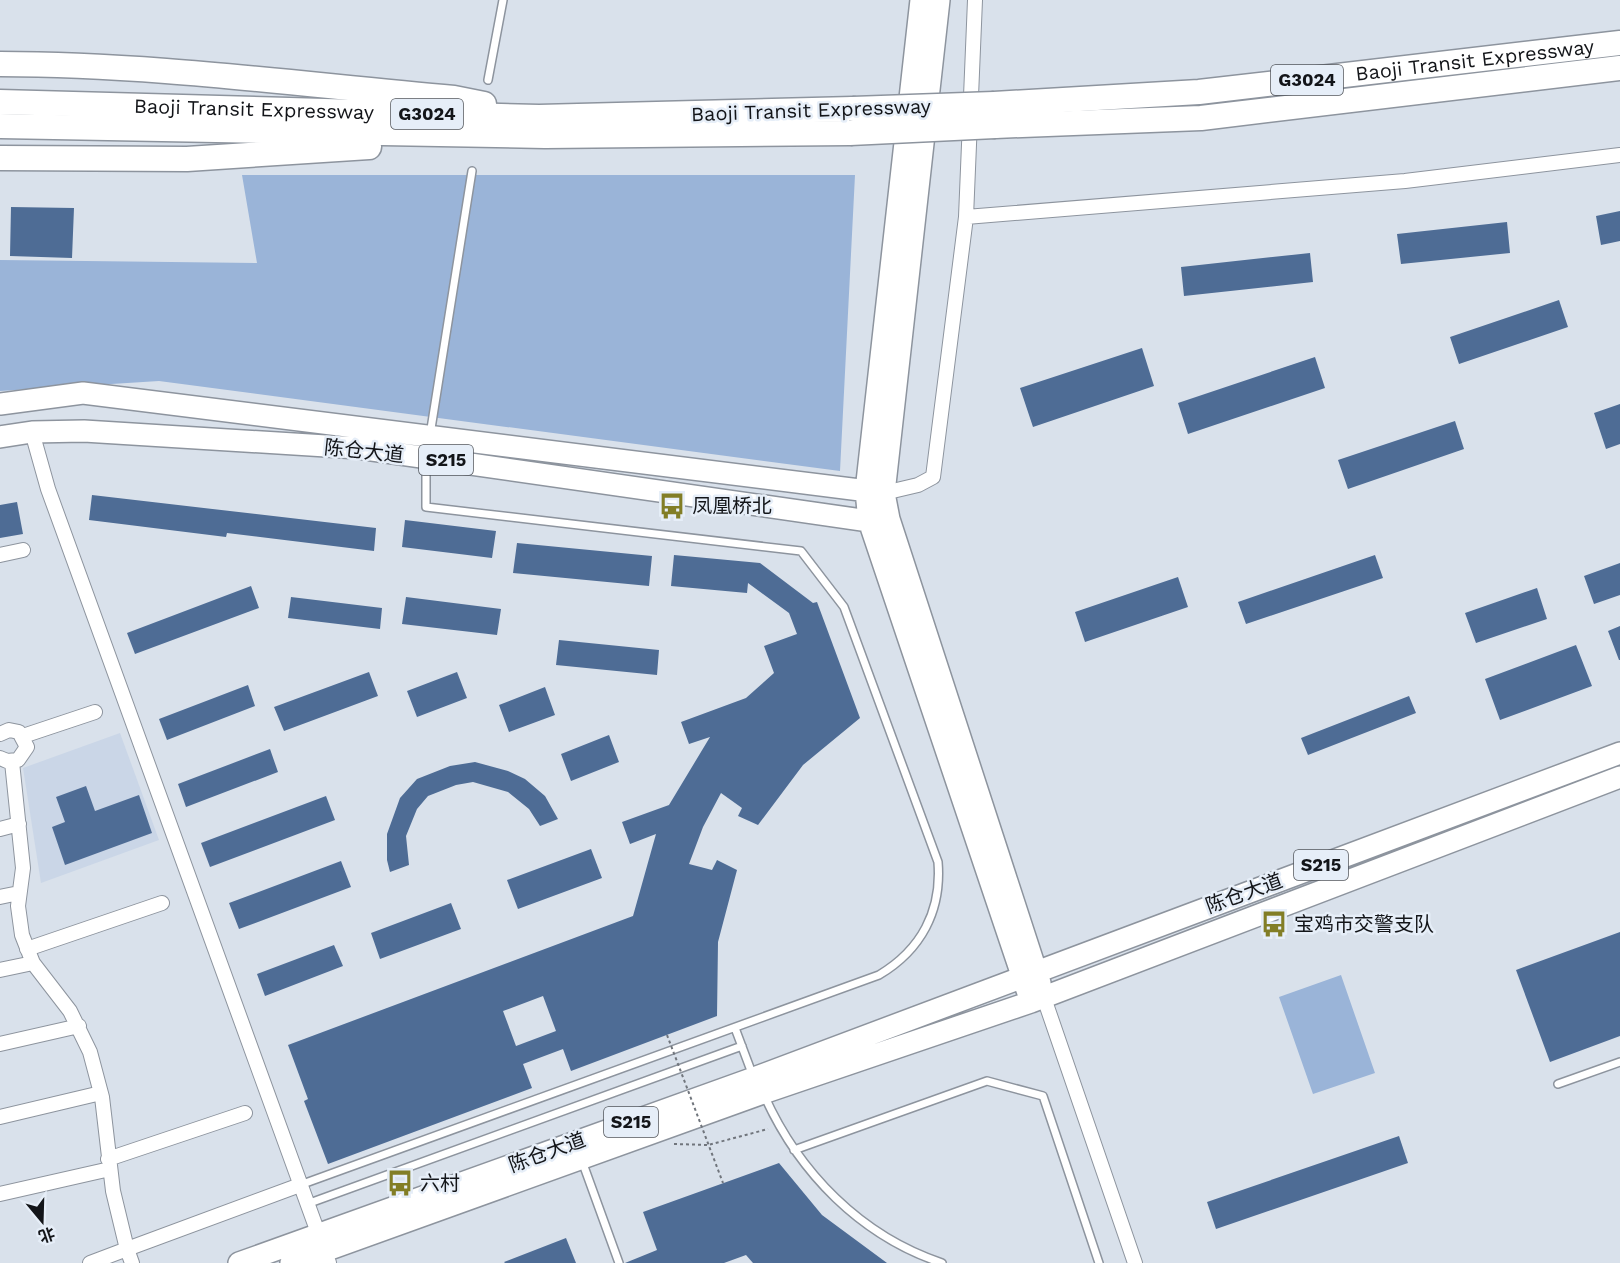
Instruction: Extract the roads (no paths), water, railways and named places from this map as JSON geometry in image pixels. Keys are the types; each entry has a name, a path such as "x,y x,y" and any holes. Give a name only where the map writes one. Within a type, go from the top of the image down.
{"highway":[{"name":"Baoji Transit Expressway","path":"995,115 1620,43"},
{"path":"0,64 48,64 454,98 542,126"},
{"name":"Baoji Transit Expressway","path":"0,126 542,126 852,121 995,115 1201,118 1620,68"},
{"name":"Baoji Transit Expressway","path":"0,102 542,126"},
{"path":"0,158 187,159 542,126"}],"main road":[{"path":"921,0 875,492 879,520 1038,1000"},
{"path":"875,492 939,0"},
{"path":"0,404 83,393 428,447 875,492"},
{"name":"陈仓大道","path":"0,437 32,432 84,431 358,448 428,447 879,520"},
{"name":"陈仓大道","path":"239,1263 324,1249 581,1158 1029,974 1620,753"},
{"name":"陈仓大道","path":"291,1263 758,1085 1038,1000 1620,777"}],"street":[{"path":"875,492 918,485 933,477 966,217 975,0"},
{"path":"966,217 1405,182 1620,155"},
{"path":"32,432 48,489 324,1249"},
{"path":"0,555 23,550"},
{"path":"23,736 95,712"},
{"path":"1,728 14,730 23,736 25,752 6,760 19,824 24,868 19,893 19,921 33,963 59,994 90,1052 101,1093 109,1164 132,1263"},
{"path":"0,829 19,824"},
{"path":"0,897 19,893"},
{"path":"27,950 162,903"},
{"path":"0,970 33,963"},
{"path":"1038,1000 1135,1263"},
{"path":"0,1044 78,1026"},
{"path":"0,1117 101,1093"},
{"path":"0,1194 109,1164 245,1113"},
{"path":"90,1263 300,1185"}],"lane":[{"path":"488,80 503,0"},
{"path":"300,1185 865,981 892,968 915,947 935,906 939,877 938,862 844,607 801,551 426,507 428,447 472,171"},
{"path":"735,1028 758,1085 779,1126 794,1150 830,1193 867,1225 910,1250 942,1263"},
{"path":"307,1204 742,1046"},
{"path":"1558,1084 1620,1062"},
{"path":"794,1150 987,1081 1043,1096 1099,1263"},
{"path":"581,1158 619,1263"}],"place":[{"name":"凤凰桥北","path":"672,506"},
{"name":"宝鸡市交警支队","path":"1274,924"},
{"name":"六村","path":"400,1183"}]}
